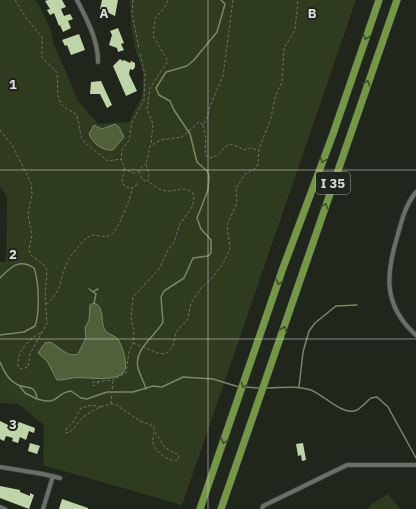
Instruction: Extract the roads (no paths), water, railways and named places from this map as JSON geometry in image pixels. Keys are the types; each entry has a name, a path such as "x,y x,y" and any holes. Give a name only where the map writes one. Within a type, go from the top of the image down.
{"highway":[{"name":"I 35","path":"200,509 251,365 283,268 333,134 379,0"},
{"name":"I 35","path":"221,509 258,406 397,0"}],"street":[{"path":"77,0 95,37 98,50 98,62"},
{"path":"416,192 404,214 391,256 388,274 389,289 395,308 404,324 416,335"},
{"path":"263,507 347,465 416,465"},
{"path":"0,467 60,478"},
{"path":"43,509 54,476"},
{"path":"0,507 5,509"}],"waterway":[{"path":"146,389 137,361 142,349 163,322 161,297 164,291 184,278 193,258 208,256 211,253 211,240 201,229 197,218 208,190 208,172 197,162 190,134 174,110 170,101 159,95 156,88 166,72 187,66 194,60 217,32 225,4 221,0"},
{"path":"0,278 16,265 29,265 34,268 36,274 38,297 38,313 35,326 24,332 0,335"},
{"path":"89,289 96,294 94,303"},
{"path":"94,291 98,289"},
{"path":"299,387 303,352 309,331 315,323 336,306 357,305"},
{"path":"0,362 12,381 18,385 33,389 37,399 44,401 53,400 62,394 71,391 81,398 87,399 107,392 133,392 153,386 162,387 183,377 213,379 239,387"},
{"path":"19,385 25,393 37,399"},
{"path":"245,387 259,388"},
{"path":"265,388 305,388 346,411 357,410 371,398 377,397 388,407 416,458"}]}
